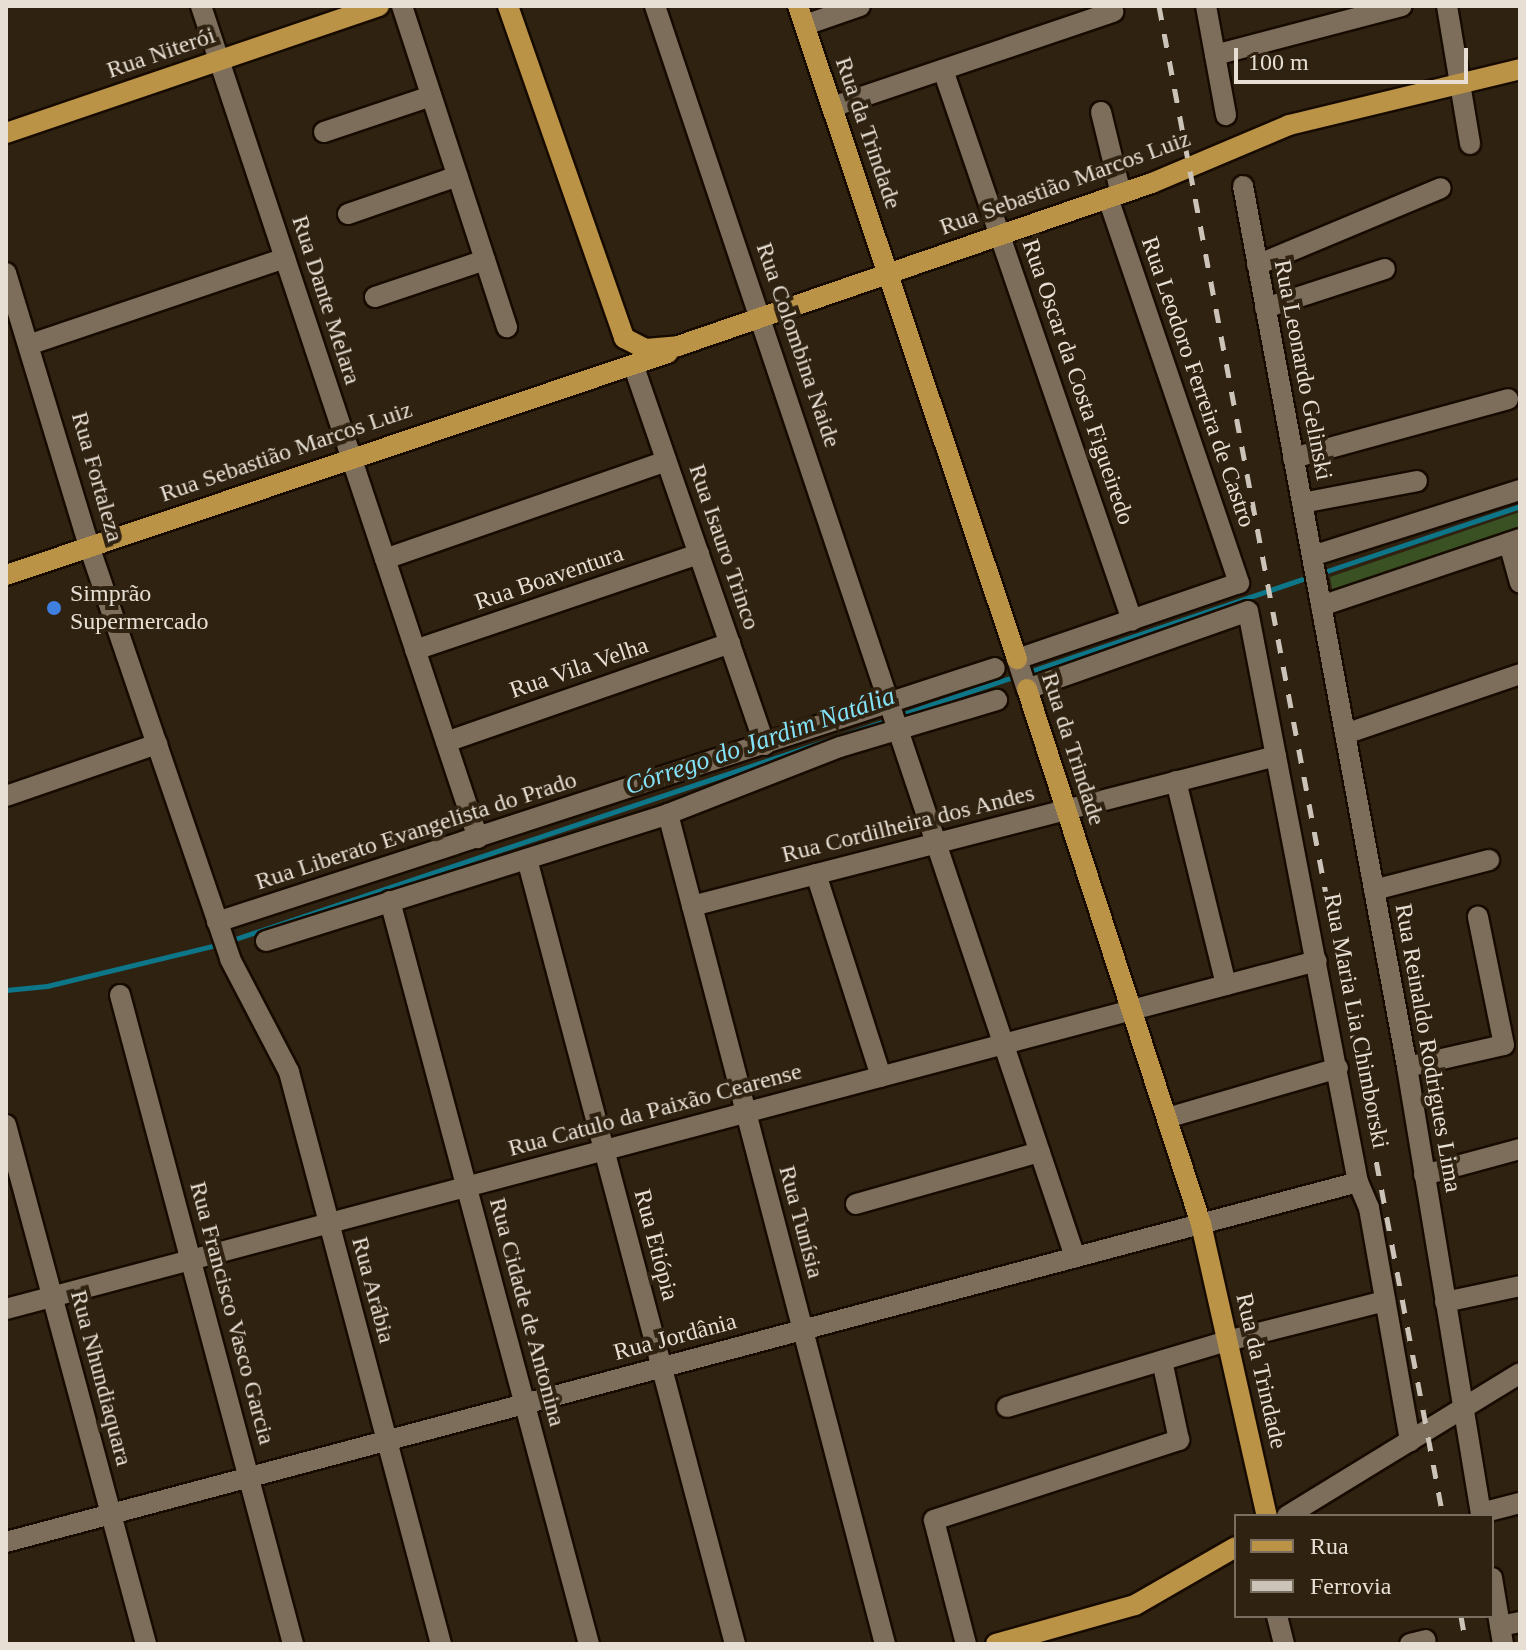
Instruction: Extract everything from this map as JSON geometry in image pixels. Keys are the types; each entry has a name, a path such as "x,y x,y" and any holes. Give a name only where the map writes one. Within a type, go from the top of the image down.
{"main road":[{"name":"Rua Niterói","path":"6,133 379,6"},
{"path":"508,6 624,338"},
{"name":"Rua da Trindade","path":"802,15 1017,659"},
{"name":"Rua Sebastião Marcos Luiz","path":"6,575 583,380 634,367 678,346 1114,196 1289,125 1520,69"},
{"name":"Rua Sebastião Marcos Luiz","path":"583,380 614,359 624,338 646,349 678,346"},
{"name":"Rua da Trindade","path":"1027,689 1201,1224 1267,1514"},
{"path":"996,1644 1135,1605 1234,1548"}],"street":[{"name":"Rua Dante Melara","path":"201,6 478,838"},
{"path":"402,6 507,327"},
{"name":"Rua Colombina Naide","path":"655,6 892,701 1075,1257"},
{"path":"802,15 860,6"},
{"path":"1206,6 1226,115"},
{"path":"1215,55 1402,6"},
{"path":"1447,6 1470,144"},
{"path":"832,107 1113,12"},
{"name":"Rua Oscar da Costa Figueiredo","path":"943,70 1132,620"},
{"path":"324,132 431,96"},
{"name":"Rua Leodoro Ferreira de Castro","path":"1101,112 1114,196 1239,583 1132,620"},
{"path":"348,214 458,176"},
{"name":"Rua Leonardo Gelinski","path":"1243,186 1320,598"},
{"path":"1257,265 1441,188"},
{"path":"31,344 285,258"},
{"path":"375,297 485,260"},
{"path":"1265,308 1385,269"},
{"name":"Rua Fortaleza","path":"6,273 31,344 89,546 217,922"},
{"name":"Rua Isauro Trinco","path":"634,367 765,745"},
{"path":"1293,458 1508,399"},
{"path":"385,559 666,461"},
{"path":"1302,503 1417,481"},
{"path":"1312,560 1520,490"},
{"path":"1320,598 1514,541 1520,583"},
{"name":"Rua Boaventura","path":"415,650 699,554"},
{"name":"Rua Reinaldo Rodrigues Lima","path":"1320,598 1407,1067 1481,1514"},
{"name":"Rua Maria Lia Chimborski","path":"1027,689 1248,611 1358,1182 1369,1208 1410,1441"},
{"path":"1017,659 1132,620"},
{"name":"Rua Vila Velha","path":"446,742 730,643"},
{"name":"Rua da Trindade","path":"1017,659 1027,689"},
{"name":"Rua Liberato Evangelista do Prado","path":"217,922 995,668"},
{"path":"1345,734 1520,674"},
{"path":"266,941 668,814 901,729 997,700"},
{"path":"6,796 157,744"},
{"name":"Rua Cordilheira dos Andes","path":"692,906 1276,756"},
{"path":"1176,781 1226,985"},
{"name":"Rua Tunísia","path":"668,814 885,1644"},
{"name":"Rua Etiópia","path":"527,859 735,1644"},
{"path":"1374,890 1489,860"},
{"path":"816,874 881,1077"},
{"name":"Rua Cidade de Antonina","path":"390,901 589,1644"},
{"path":"1407,1067 1504,1045 1478,917"},
{"name":"Rua Arábia","path":"217,922 230,959 284,1057 441,1644"},
{"name":"Rua Catulo da Paixão Cearense","path":"6,1309 1317,961"},
{"name":"Rua Francisco Vasco Garcia","path":"120,995 293,1644"},
{"path":"1167,1118 1338,1068"},
{"name":"Rua Nhundiaquara","path":"6,1125 146,1644"},
{"path":"1424,1175 1520,1149"},
{"path":"856,1204 1040,1152"},
{"name":"Rua Jordânia","path":"6,1542 1358,1182"},
{"path":"1445,1302 1520,1286"},
{"path":"1007,1407 1227,1341 1385,1301"},
{"path":"966,1644 934,1520 1179,1440 1162,1361"},
{"path":"1290,1514 1520,1373"},
{"path":"1481,1514 1520,1503"},
{"path":"1494,1585 1508,1631"},
{"path":"1278,1618 1284,1644"}],"green space":[{"path":"1520,512 1520,530 1333,593 1330,577"}],"waterway":[{"name":"Córrego do Jardim Natália","path":"1321,573 1520,506"},
{"name":"Córrego do Jardim Natália","path":"1025,673 1311,576"},
{"name":"Córrego do Jardim Natália","path":"900,715 1016,676"},
{"name":"Córrego do Jardim Natália","path":"229,941 891,719"},
{"name":"Córrego do Jardim Natália","path":"6,990 47,986 220,944"}],"railway":[{"path":"1159,6 1443,1514"},
{"path":"1461,1618 1466,1644"}],"place":[{"name":"Simprão Supermercado","path":"54,608"}]}
